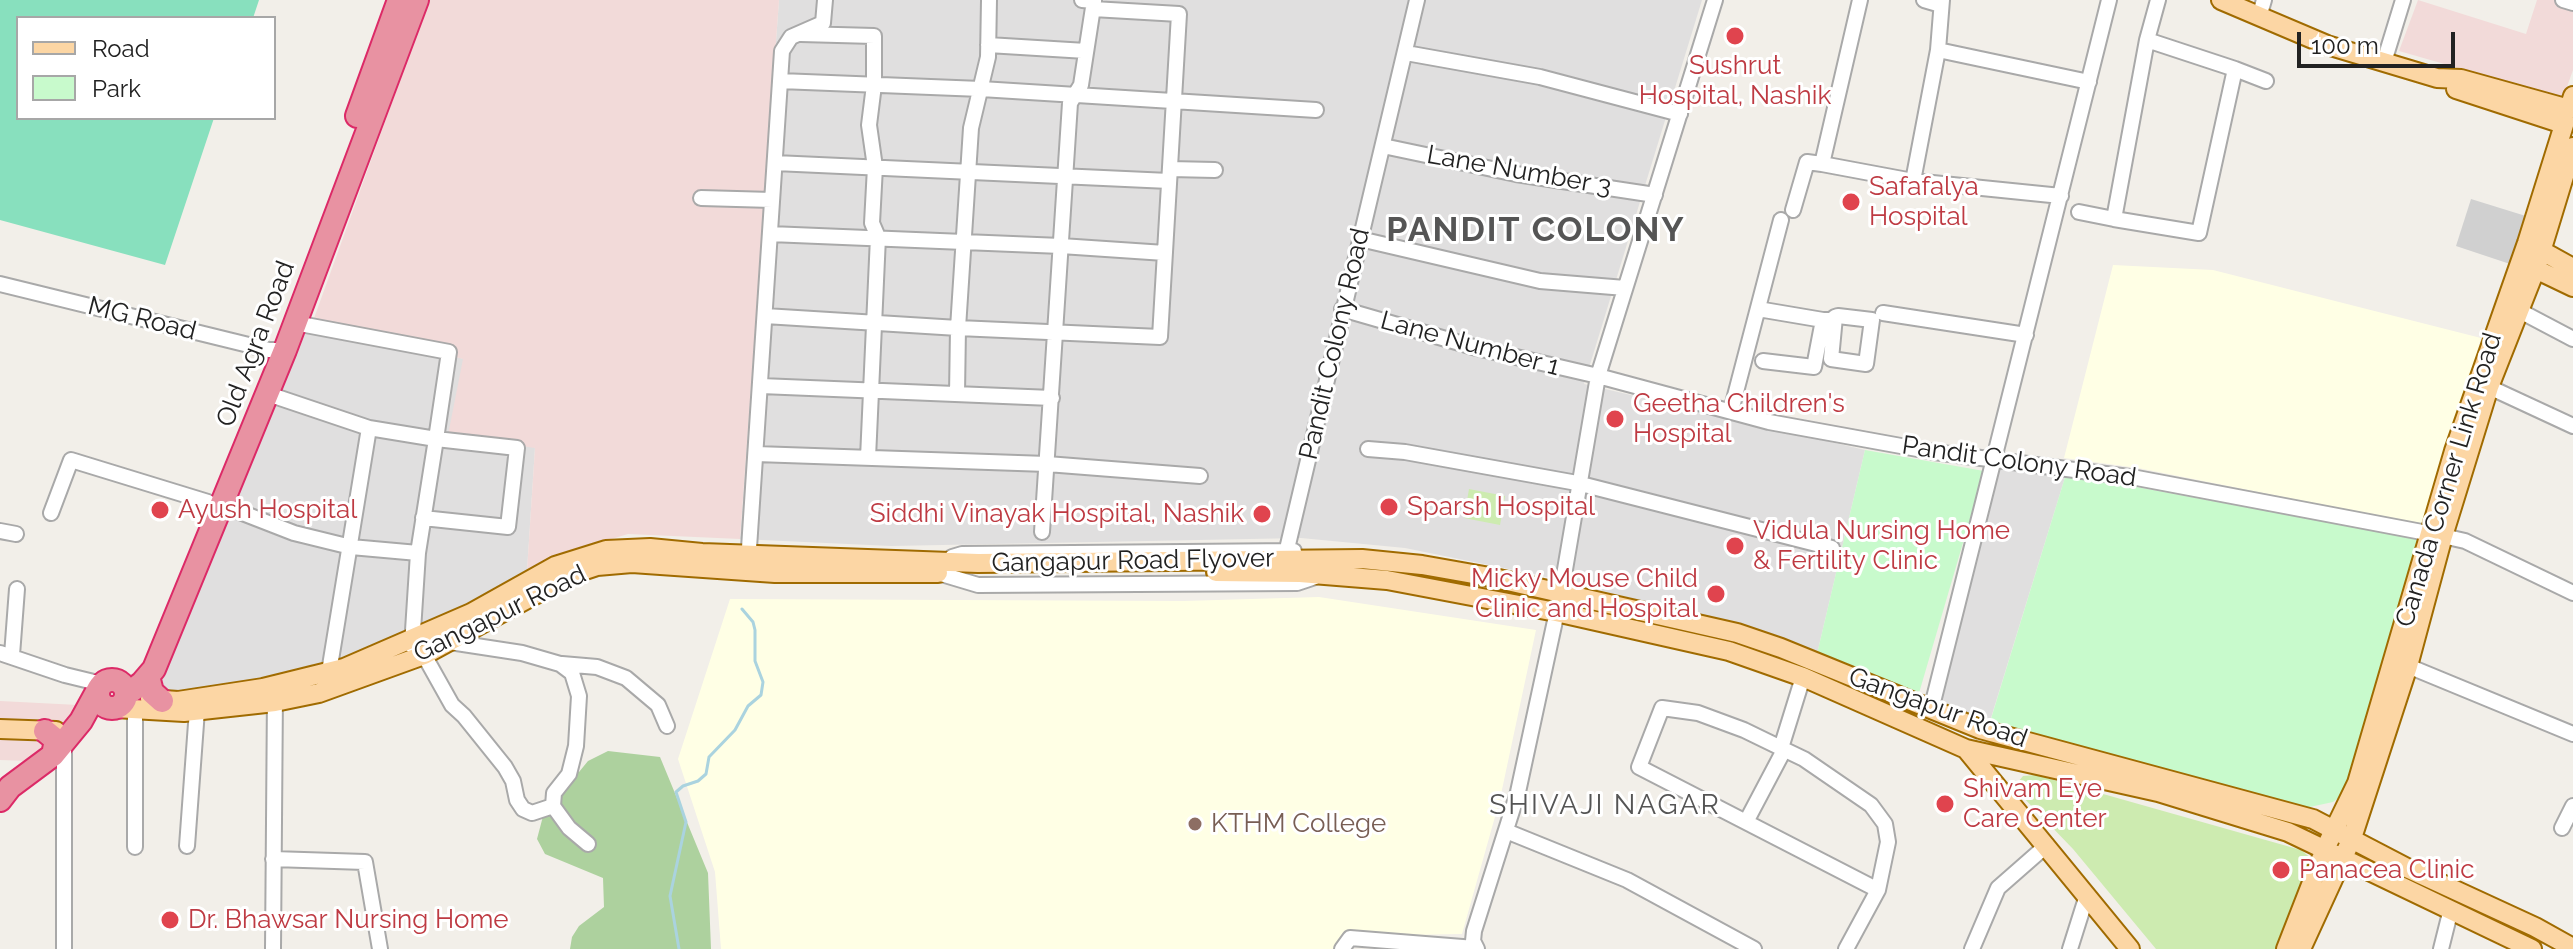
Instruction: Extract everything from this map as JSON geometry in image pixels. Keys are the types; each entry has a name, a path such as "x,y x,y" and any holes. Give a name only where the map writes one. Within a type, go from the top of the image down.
{"highway":[{"name":"Old Agra Road","path":"0,800 54,743 116,694 148,676 154,669 215,503 277,350 399,0"},
{"name":"Old Agra Road","path":"116,694 142,663 268,394 277,350 295,323 417,0"},
{"path":"148,676 152,692 162,701"}],"main road":[{"path":"2221,0 2261,8 2327,45 2437,78 2459,91 2570,113"},
{"name":"Canada Corner Link Road","path":"2301,949 2352,838 2408,666 2436,534 2518,310 2570,113"},
{"name":"Canada Corner Link Road","path":"2286,949 2325,849 2357,783 2436,534 2485,357 2531,256 2573,147"},
{"path":"2531,256 2573,268"},
{"path":"2531,256 2573,287"},
{"name":"Gangapur Road","path":"116,694 178,701 319,693 416,651 471,613 555,566 606,550 650,548 748,563"},
{"name":"Gangapur Road","path":"1324,567 1362,559 1422,565 1737,633 1980,729 2298,814 2573,948"},
{"name":"Gangapur Road Flyover","path":"939,568 1295,560 1324,567"},
{"name":"Gangapur Road","path":"116,694 197,710 275,694 329,672 450,642 573,574 597,566 748,563 939,568"},
{"name":"Gangapur Road","path":"1324,567 1556,612 1729,651 1803,677 1966,749 2158,792 2288,832 2532,949"},
{"path":"0,729 54,743"},
{"path":"1966,749 2130,949"}],"street":[{"path":"748,563 782,51 796,34 823,23 825,0"},
{"path":"957,394 967,170 971,128 988,45 989,0"},
{"name":"Pandit Colony Road","path":"1295,560 1342,309 1417,0"},
{"path":"1342,949 1350,938 1476,948 1474,931 1506,831 1508,801 1561,593 1577,483 1598,376 1715,0"},
{"path":"1822,164 1860,0"},
{"path":"1913,181 1938,50 1942,2 1924,0"},
{"path":"1931,710 2109,0"},
{"path":"2114,219 2147,40 2158,0"},
{"path":"2384,62 2403,0"},
{"path":"2563,0 2573,3"},
{"path":"765,316 958,328 1056,331 1160,337 1179,14 1087,4 1086,51 1081,85 1070,103 1066,175 1061,246 1056,331 1052,398 1042,532"},
{"path":"796,34 874,36 874,85 869,125 875,167 872,223 878,237 868,458"},
{"path":"2147,40 2266,81"},
{"path":"988,45 1086,51"},
{"path":"1938,50 2089,82"},
{"path":"1406,53 1540,77 1680,114"},
{"path":"2079,212 2199,233 2235,69"},
{"path":"780,81 1075,94 1316,110"},
{"name":"Lane Number 3","path":"1383,146 1516,174 1655,195"},
{"path":"1793,210 1807,162 1913,181 2061,196"},
{"path":"775,163 1066,175 1169,175 1215,170"},
{"path":"701,198 772,200"},
{"path":"1731,411 1757,328 1781,220"},
{"path":"770,234 1165,253"},
{"path":"1360,239 1540,281 1625,288"},
{"name":"MG Road","path":"0,284 277,350"},
{"name":"Lane Number 1","path":"1342,309 1477,348 1598,376"},
{"path":"1757,328 1759,359 1814,367 1829,318 1761,310"},
{"path":"2518,310 2573,339"},
{"path":"1883,313 2026,335"},
{"path":"295,323 449,352 418,553 416,651 452,705 505,767 523,809 532,813 553,806"},
{"name":"Pandit Colony Road","path":"1598,376 1769,422 1904,447 2137,478 2436,534 2465,541 2573,593"},
{"path":"761,386 1052,398"},
{"path":"2489,387 2573,426"},
{"path":"268,394 369,428 517,448 508,527 423,518"},
{"path":"329,672 369,428"},
{"path":"1368,449 1405,452 1577,483 1832,548"},
{"path":"756,454 1047,464 1200,476"},
{"path":"51,513 71,460 215,503 274,527 351,547 418,553"},
{"path":"0,531 16,534"},
{"path":"939,568 962,554 1295,560 1324,567"},
{"path":"939,568 978,585 1297,583 1324,567"},
{"path":"17,589 6,654 116,694 135,847"},
{"path":"450,642 522,653 560,664 597,667 626,678 658,705 667,726"},
{"path":"560,664 572,673 577,685 579,715 569,774 554,793 553,806 569,828 588,844"},
{"path":"2408,666 2573,734"},
{"path":"1746,822 1783,749 1803,677"},
{"path":"273,949 275,694"},
{"path":"1846,949 1878,890 1888,842 1885,824 1871,805 1804,759 1744,730 1698,713 1662,708 1639,767 1878,890"},
{"path":"187,846 197,710"},
{"path":"54,743 64,949"},
{"path":"2562,828 2573,806"},
{"path":"1506,831 1627,880 1754,949"},
{"path":"1972,949 1998,888 2047,845"},
{"path":"273,859 365,862 380,949"},
{"path":"2070,949 2087,895"},
{"path":"2441,949 2451,909"}],"shaded area":[{"path":"429,0 779,0 740,539 628,534 565,553 527,571 535,448 448,435 463,359 313,321"},
{"path":"779,0 1702,0 1584,384 1865,450 1817,654 1752,628 1538,575 1405,548 1301,538 891,546 740,539"},
{"path":"2418,0 2526,34 2537,0 2573,0 2573,70 2563,98 2399,51"},
{"path":"2471,199 2529,217 2513,265 2456,246"},
{"path":"2113,265 2213,270 2481,338 2429,526 2138,468 2064,458"},
{"path":"313,321 464,359 535,448 527,571 463,605 338,662 287,679 164,696 156,688 282,370"},
{"path":"1997,463 2066,474 1990,721 1929,702"},
{"path":"1319,597 1536,630 1500,799 1462,934 1346,936 1338,949 721,949 715,872 678,759 730,599 1183,601"},
{"path":"0,701 78,705 29,761 0,760"}],"green space":[{"path":"0,0 259,0 254,16 16,16 16,120 213,120 165,265 0,220"},
{"path":"1865,450 1984,471 1917,700 1817,654"},
{"path":"2066,474 2419,539 2357,774 2343,794 2333,802 2305,808 1990,722"},
{"path":"1469,489 1505,496 1500,525 1464,518"},
{"path":"608,751 660,757 708,873 711,949 570,949 572,937 579,926 604,907 603,878 545,854 537,839 547,801 562,773 579,772 588,761"},
{"path":"2036,775 2301,850 2312,859 2313,887 2277,949 2156,949 2073,849 2018,792 2018,782 2023,776"}],"waterway":[{"path":"679,949 670,896 686,822 676,792 706,774 709,757 735,730 748,706 761,695 763,682 755,661 755,630 753,622 742,609"}],"place":[{"name":"Sushrut Hospital, Nashik","path":"1735,36"},
{"name":"Safafalya Hospital","path":"1851,202"},
{"name":"Geetha Children's Hospital","path":"1615,419"},
{"name":"Sparsh Hospital","path":"1389,507"},
{"name":"Ayush Hospital","path":"160,510"},
{"name":"Siddhi Vinayak Hospital, Nashik","path":"1262,514"},
{"name":"Vidula Nursing Home & Fertility Clinic","path":"1735,546"},
{"name":"Micky Mouse Child Clinic and Hospital","path":"1716,594"},
{"name":"Shivam Eye Care Center","path":"1945,804"},
{"name":"KTHM College","path":"1195,824"},
{"name":"Panacea Clinic","path":"2281,870"},
{"name":"Dr. Bhawsar Nursing Home","path":"170,920"}],"district":[{"name":"PANDIT COLONY","path":"1536,231"},
{"name":"SHIVAJI NAGAR","path":"1605,806"}]}
